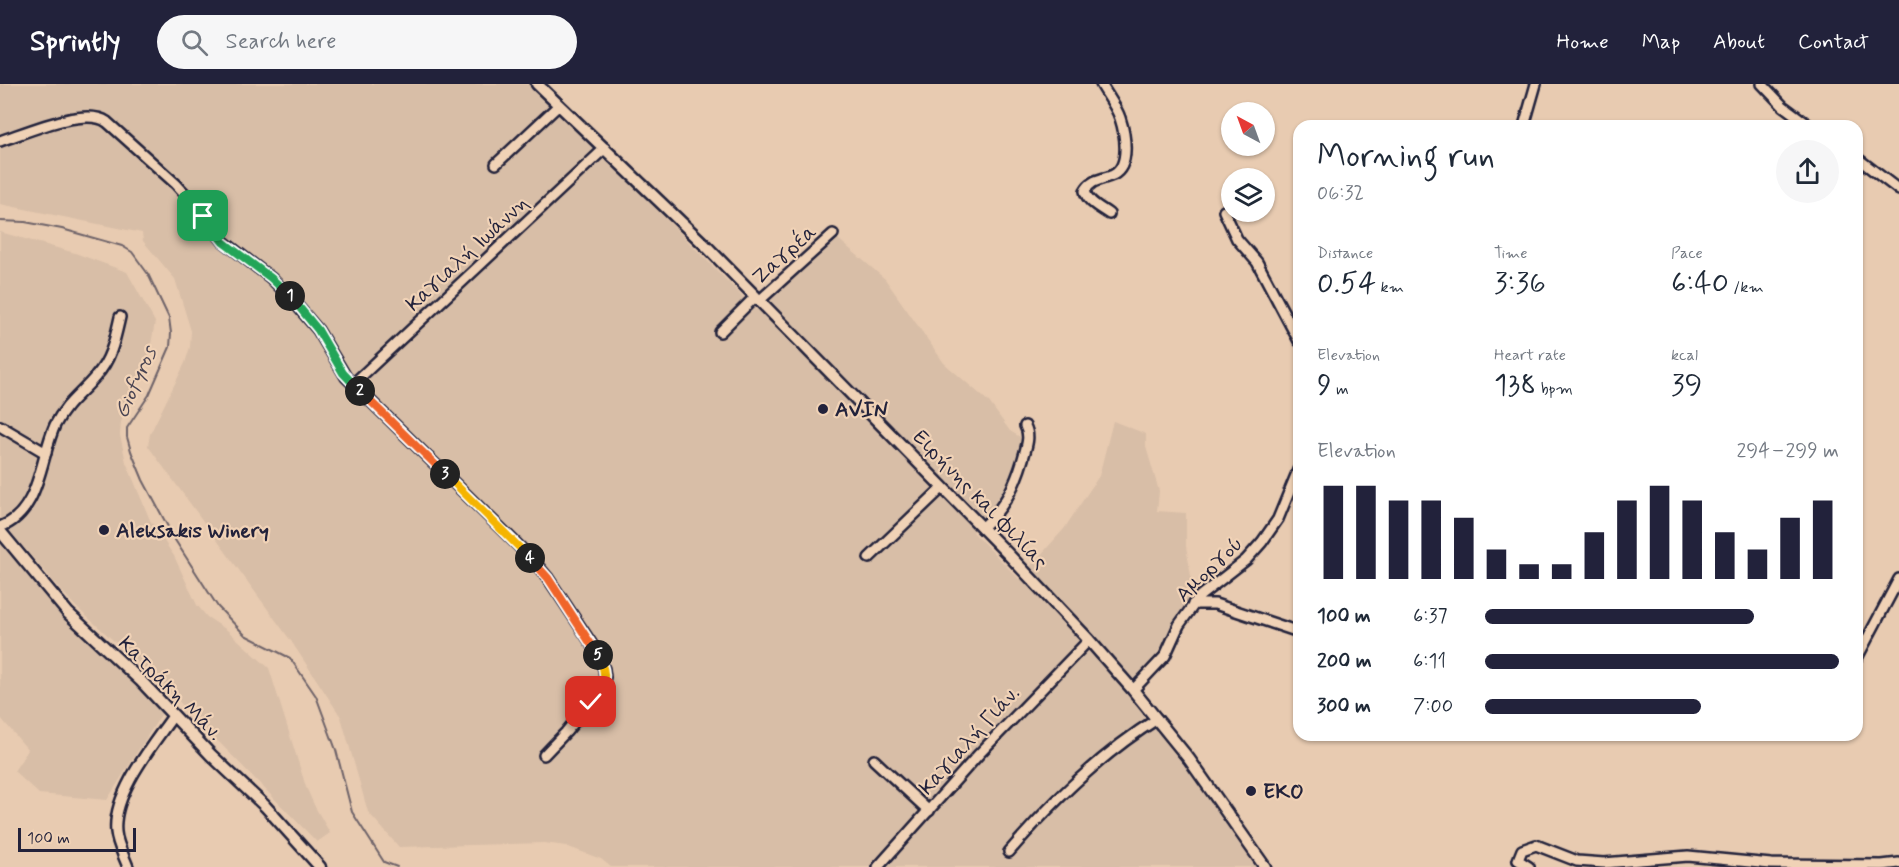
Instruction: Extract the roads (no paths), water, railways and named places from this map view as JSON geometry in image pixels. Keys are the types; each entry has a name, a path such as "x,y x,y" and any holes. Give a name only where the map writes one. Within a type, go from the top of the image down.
{"street":[{"name":"Ειρήνης και Φιλίας","path":"537,84 757,299 1089,640 1157,719 1206,782 1265,867"},
{"path":"1101,84 1121,120 1124,161 1115,174 1091,182 1085,190 1086,196 1109,214"},
{"path":"1526,120 1536,84"},
{"path":"1762,84 1783,106 1802,120"},
{"path":"496,164 559,105"},
{"path":"0,141 77,117 91,116 105,120 176,184 223,242 271,278 296,303 318,330 339,368 353,384 540,567 597,652 605,677 603,684 566,732 543,755"},
{"name":"Καγιαλή Ιωάννη","path":"353,384 605,148"},
{"path":"1863,163 1899,190"},
{"path":"1229,222 1236,239 1257,262 1293,330"},
{"name":"Ζαγρέα","path":"720,332 833,234"},
{"path":"0,529 19,515 30,498 55,426 71,400 98,375 112,351 120,317"},
{"path":"0,426 46,453"},
{"path":"982,528 1000,510 1016,484 1029,436 1025,426"},
{"name":"Αμοργού","path":"1133,690 1165,656 1179,625 1193,604 1246,560 1262,542 1278,519 1293,483"},
{"path":"869,558 942,488"},
{"name":"Κατράκη Μάν.","path":"0,529 68,614 141,681 211,755 265,806 320,867"},
{"path":"1863,647 1899,579"},
{"path":"1193,604 1215,604 1293,629"},
{"name":"Καγιαλή Γιάν.","path":"878,867 979,754 1089,640"},
{"path":"128,867 116,836 118,811 128,784 173,716"},
{"path":"1009,852 1089,771 1127,738 1157,719"},
{"path":"874,760 929,811"},
{"path":"1529,867 1518,860 1522,850 1536,845 1577,861 1604,863 1688,856 1771,864 1882,866 1899,863"}],"waterway":[{"name":"Giofyros","path":"0,221 25,222 62,229 122,246 132,252 148,274 169,318 171,333 170,347 149,395 127,428 131,451 143,480 175,540 218,607 245,635 290,658 316,696 336,750 352,812 384,862 397,867"}],"place":[{"name":"AVIN","path":"823,409"},
{"name":"Aleksakis Winery","path":"104,530"},
{"name":"EKO","path":"1251,791"}]}
